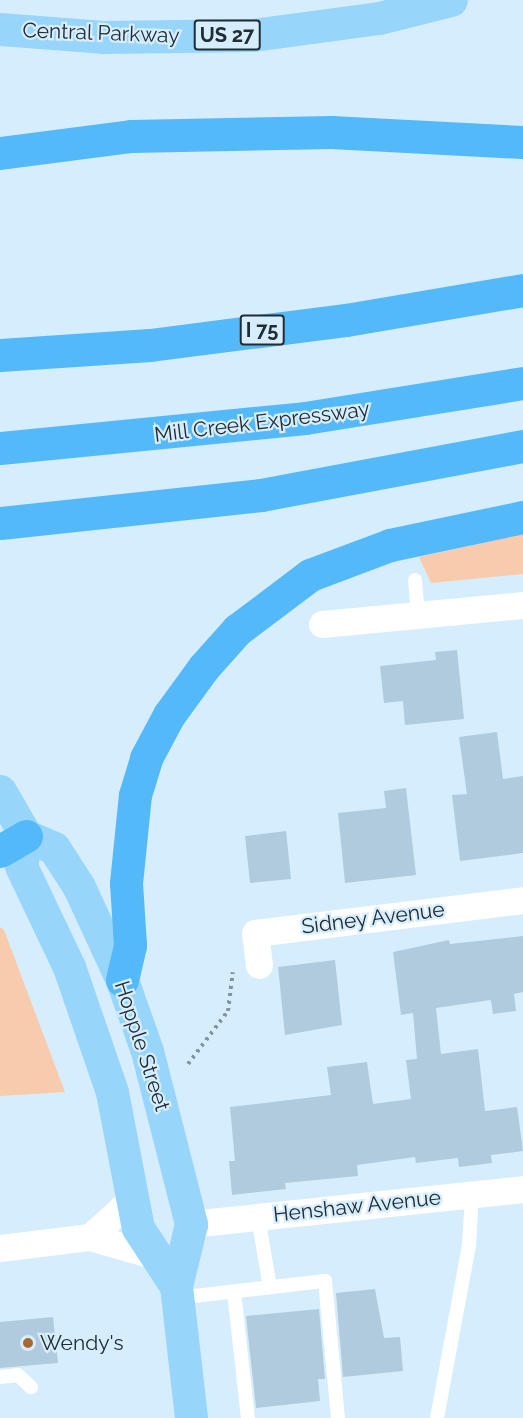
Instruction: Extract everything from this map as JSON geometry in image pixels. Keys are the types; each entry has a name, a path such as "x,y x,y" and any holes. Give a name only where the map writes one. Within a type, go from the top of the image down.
{"highway":[{"path":"0,153 49,144 131,136 331,132 523,142"},
{"name":"I 75","path":"0,355 150,345 346,320 523,290"},
{"name":"Mill Creek Expressway","path":"0,448 283,421 523,383"},
{"path":"0,523 261,495 523,446"},
{"path":"122,980 130,945 126,883 135,795 146,759 169,715 204,667 237,630 310,575 390,545 523,517"}],"main road":[{"name":"Central Parkway","path":"0,29 103,37 253,35 379,18 451,0"},
{"path":"0,791 13,843"},
{"name":"Hopple Street","path":"176,1292 138,1228 111,1092 69,967 21,866 13,843 54,848 79,887 122,980 164,1112 191,1224 176,1292 191,1418"}],"street":[{"path":"322,624 523,604"},
{"name":"Sidney Avenue","path":"259,965 255,933 523,900"},
{"name":"Henshaw Avenue","path":"191,1224 523,1189"},
{"path":"90,1237 133,1198"},
{"path":"0,1248 90,1237 156,1256"}],"lane":[{"path":"415,580 418,615"},
{"path":"437,1418 469,1246 472,1194"},
{"path":"258,1216 270,1287"},
{"path":"176,1292 234,1292 325,1281 338,1418"},
{"path":"234,1292 248,1418"},
{"path":"0,1377 18,1375 31,1387"}],"path":[{"path":"188,1064 228,1011 233,968 259,965"}],"shaded area":[{"path":"523,534 523,574 431,583 419,557"},
{"path":"0,927 4,930 65,1092 0,1096"}],"building":[{"path":"457,650 464,719 405,725 403,701 384,703 380,666 436,660 435,652"},
{"path":"497,732 503,779 523,776 523,853 460,861 452,795 467,794 459,737"},
{"path":"406,788 416,875 345,883 338,813 386,808 384,791"},
{"path":"286,831 291,879 250,883 245,836"},
{"path":"523,936 523,992 514,994 516,1011 493,1014 491,1000 436,1008 441,1054 478,1049 485,1111 517,1107 523,1151 491,1155 492,1163 459,1167 458,1158 416,1163 415,1157 357,1165 358,1176 285,1183 286,1189 232,1195 229,1161 235,1161 230,1107 331,1095 327,1067 367,1062 373,1104 411,1099 406,1060 417,1059 413,1013 401,1015 393,952 449,940 450,944"},
{"path":"335,960 342,1025 285,1035 278,967"},
{"path":"375,1289 384,1338 400,1337 403,1371 343,1377 336,1293"},
{"path":"319,1309 325,1379 318,1379 320,1401 256,1408 246,1316"},
{"name":"Wendy's","path":"53,1317 58,1363 0,1368 0,1322"}],"place":[{"name":"Wendy's","path":"28,1343"}]}
